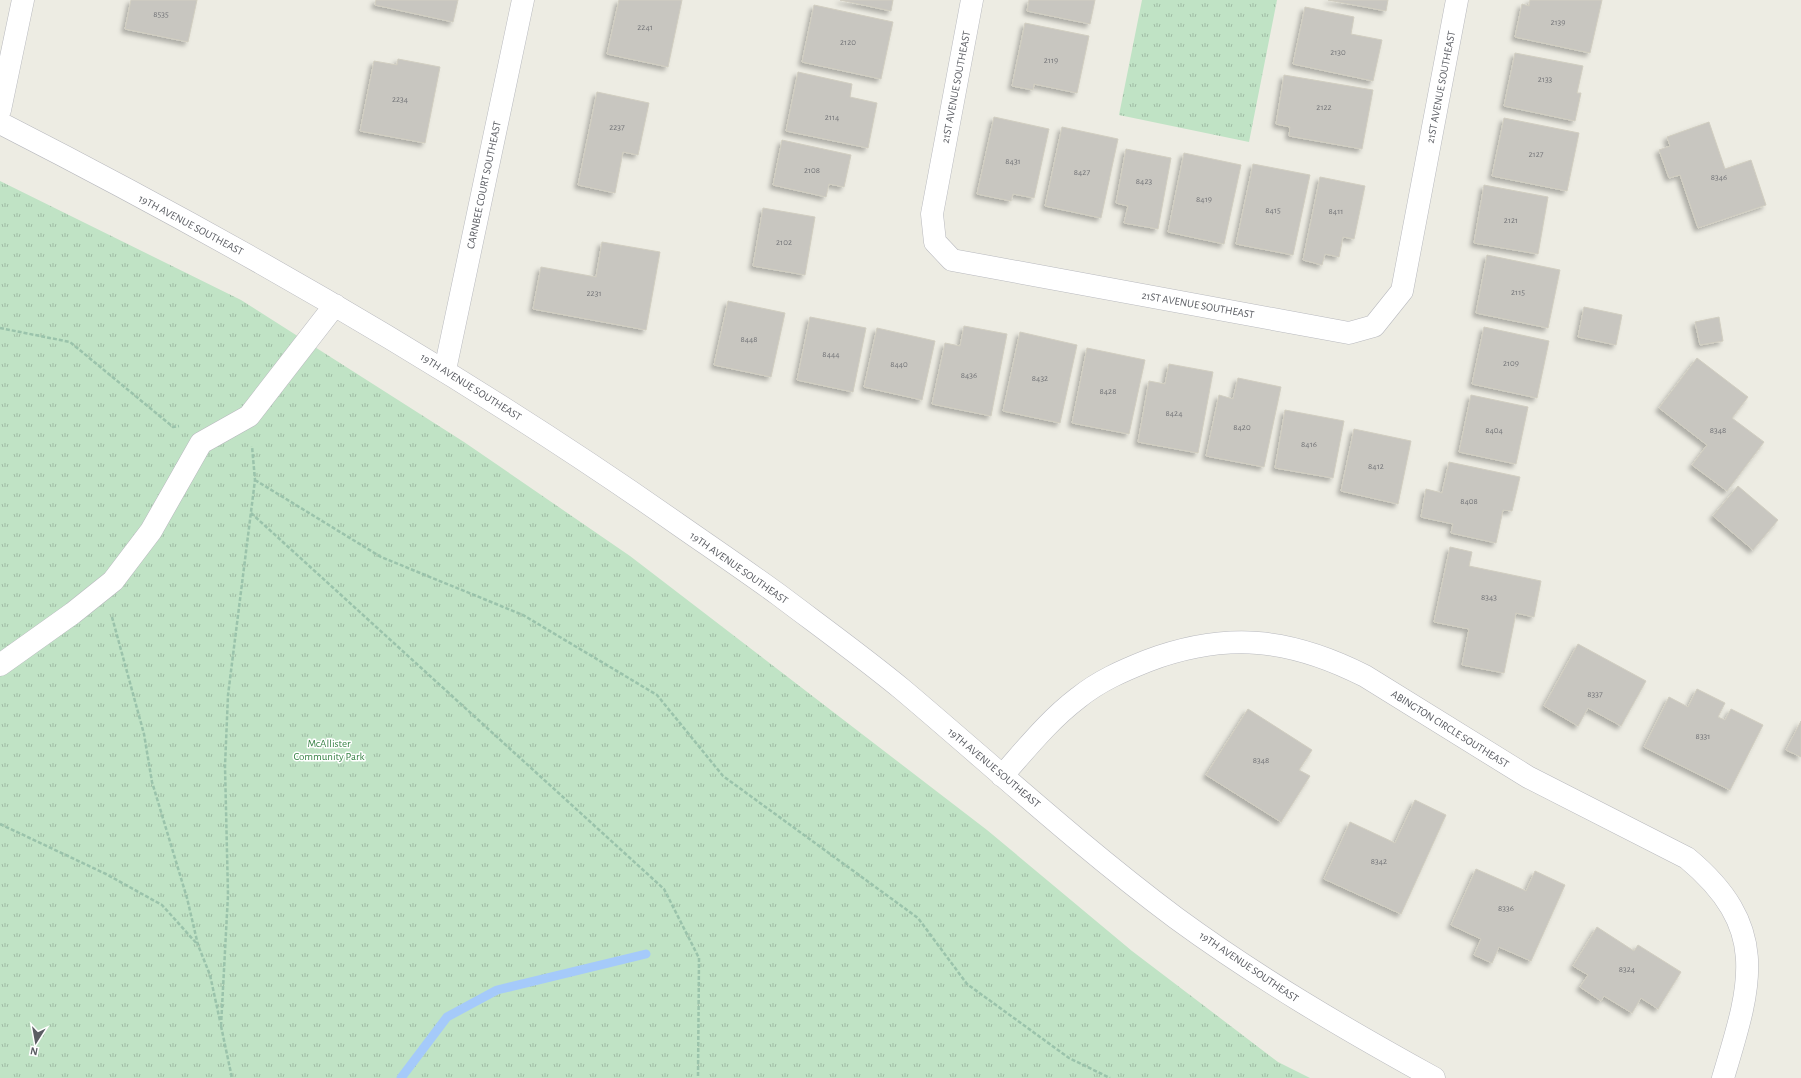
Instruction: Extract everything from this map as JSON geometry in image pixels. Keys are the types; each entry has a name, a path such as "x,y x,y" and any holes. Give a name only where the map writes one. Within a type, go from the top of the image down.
{"street":[{"path":"0,110 23,0"},
{"name":"CARNBEE COURT SOUTHEAST","path":"445,370 523,0"},
{"name":"21ST AVENUE SOUTHEAST","path":"972,0 932,214 935,242 952,260 1349,333 1374,326 1402,291 1457,0"},
{"name":"19TH AVENUE SOUTHEAST","path":"0,123 59,153 265,265 335,305 445,370 607,475 775,592 899,687 1095,854 1177,918 1262,977 1348,1031 1434,1078"},
{"path":"0,665 113,581 151,531 200,443 249,416 335,305"},
{"name":"ABINGTON CIRCLE SOUTHEAST","path":"1002,776 1040,732 1078,698 1121,671 1172,652 1228,642 1257,643 1286,646 1340,664 1365,676 1528,777 1687,858 1706,874 1722,892 1734,912 1743,933 1747,954 1748,977 1740,1021 1723,1078"}],"path":[{"path":"0,328 70,342 173,427 181,426"},
{"path":"221,1026 228,895 225,766 228,695 255,480 249,416"},
{"path":"255,480 381,557 523,615 657,695 723,776 918,918 967,984 1069,1058 1110,1078"},
{"path":"251,513 664,889 699,958 698,1078"},
{"path":"104,588 144,734 152,782 187,898 198,945 210,975 232,1078"},
{"path":"0,824 106,874 162,905 198,945"}],"green space":[{"path":"1142,0 1277,0 1249,142 1119,115"},
{"name":"McAllister Community Park","path":"0,181 241,300 464,442 630,556 987,830 1132,951 1278,1062 1310,1078 0,1078"}],"building":[{"path":"131,0 197,0 188,42 125,29"},
{"path":"376,0 458,0 453,22 375,5"},
{"path":"619,0 682,0 668,67 607,54"},
{"path":"840,0 893,0 891,11"},
{"path":"1029,0 1095,0 1090,24 1027,11"},
{"path":"1328,0 1388,0 1386,11"},
{"path":"1530,0 1602,0 1590,53 1515,37 1522,4 1529,6"},
{"path":"814,5 893,22 881,79 802,62"},
{"path":"1305,7 1354,17 1351,34 1382,40 1373,81 1293,64"},
{"path":"1025,23 1089,36 1077,93 1034,84 1033,90 1012,86"},
{"path":"1515,53 1583,66 1577,93 1581,93 1575,121 1504,106"},
{"path":"398,59 440,67 425,143 360,131 374,61 397,65"},
{"path":"798,72 852,84 850,97 877,103 868,148 786,131"},
{"path":"1284,75 1373,90 1362,149 1289,136 1290,127 1276,124"},
{"path":"597,92 649,103 638,155 623,152 615,193 578,185"},
{"path":"994,117 1049,129 1034,198 1013,194 1011,201 977,194"},
{"path":"1504,118 1579,133 1567,191 1492,176"},
{"path":"1709,122 1725,169 1751,160 1766,205 1698,228 1680,175 1669,178 1659,150 1670,146 1667,137"},
{"path":"1062,127 1118,139 1101,218 1045,206"},
{"path":"782,140 851,155 844,187 829,184 826,197 773,185"},
{"path":"1126,149 1171,158 1158,229 1124,223 1128,206 1116,203"},
{"path":"1184,153 1241,165 1224,244 1168,232"},
{"path":"1253,164 1310,175 1293,255 1236,244"},
{"path":"1320,177 1365,186 1354,239 1343,237 1339,257 1325,254 1322,265 1303,260"},
{"path":"1484,185 1548,197 1538,254 1474,243"},
{"path":"763,208 815,217 805,275 753,266"},
{"path":"602,242 660,252 646,330 533,309 541,267 596,277"},
{"path":"1487,255 1560,270 1548,328 1476,313"},
{"path":"728,301 785,313 771,377 714,365"},
{"path":"1584,307 1622,315 1616,345 1578,337"},
{"path":"810,317 866,328 853,392 797,380"},
{"path":"1719,317 1723,341 1700,345 1695,322"},
{"path":"964,326 1007,334 991,416 932,404 945,343 960,346"},
{"path":"1484,327 1549,341 1537,398 1472,384"},
{"path":"877,328 935,341 922,400 864,387"},
{"path":"1020,332 1077,345 1060,423 1003,411"},
{"path":"1087,348 1145,360 1129,434 1072,423"},
{"path":"1697,358 1748,397 1732,418 1764,442 1727,491 1692,465 1707,445 1659,408"},
{"path":"1169,364 1213,372 1198,453 1138,442 1149,381 1165,384"},
{"path":"1238,378 1281,387 1264,467 1206,456 1219,395 1233,399"},
{"path":"1471,395 1528,407 1516,464 1459,452"},
{"path":"1285,410 1344,421 1333,478 1275,468"},
{"path":"1354,429 1411,441 1398,504 1341,491"},
{"path":"1449,462 1520,477 1512,511 1503,510 1496,543 1451,533 1453,524 1421,517 1426,489 1442,493"},
{"path":"1738,486 1778,520 1753,550 1713,516"},
{"path":"1450,547 1472,552 1469,566 1541,581 1534,617 1516,613 1504,673 1462,665 1469,629 1434,622"},
{"path":"1578,644 1646,681 1621,726 1588,708 1578,726 1544,706"},
{"path":"1697,689 1725,703 1718,717 1725,720 1731,709 1763,725 1730,790 1644,747 1669,697 1688,707"},
{"path":"1248,709 1312,750 1299,770 1310,776 1281,822 1206,775"},
{"path":"1801,721 1801,757 1786,750"},
{"path":"1415,800 1446,815 1401,914 1324,879 1350,822 1395,843"},
{"path":"1476,869 1526,891 1535,871 1565,885 1531,961 1499,947 1492,963 1474,955 1481,939 1451,925"},
{"path":"1597,927 1634,951 1638,945 1681,972 1658,1009 1641,998 1632,1013 1604,996 1601,1001 1580,987 1588,975 1573,966"}],"waterway":[{"path":"401,1078 447,1017 497,990 646,954"}]}
